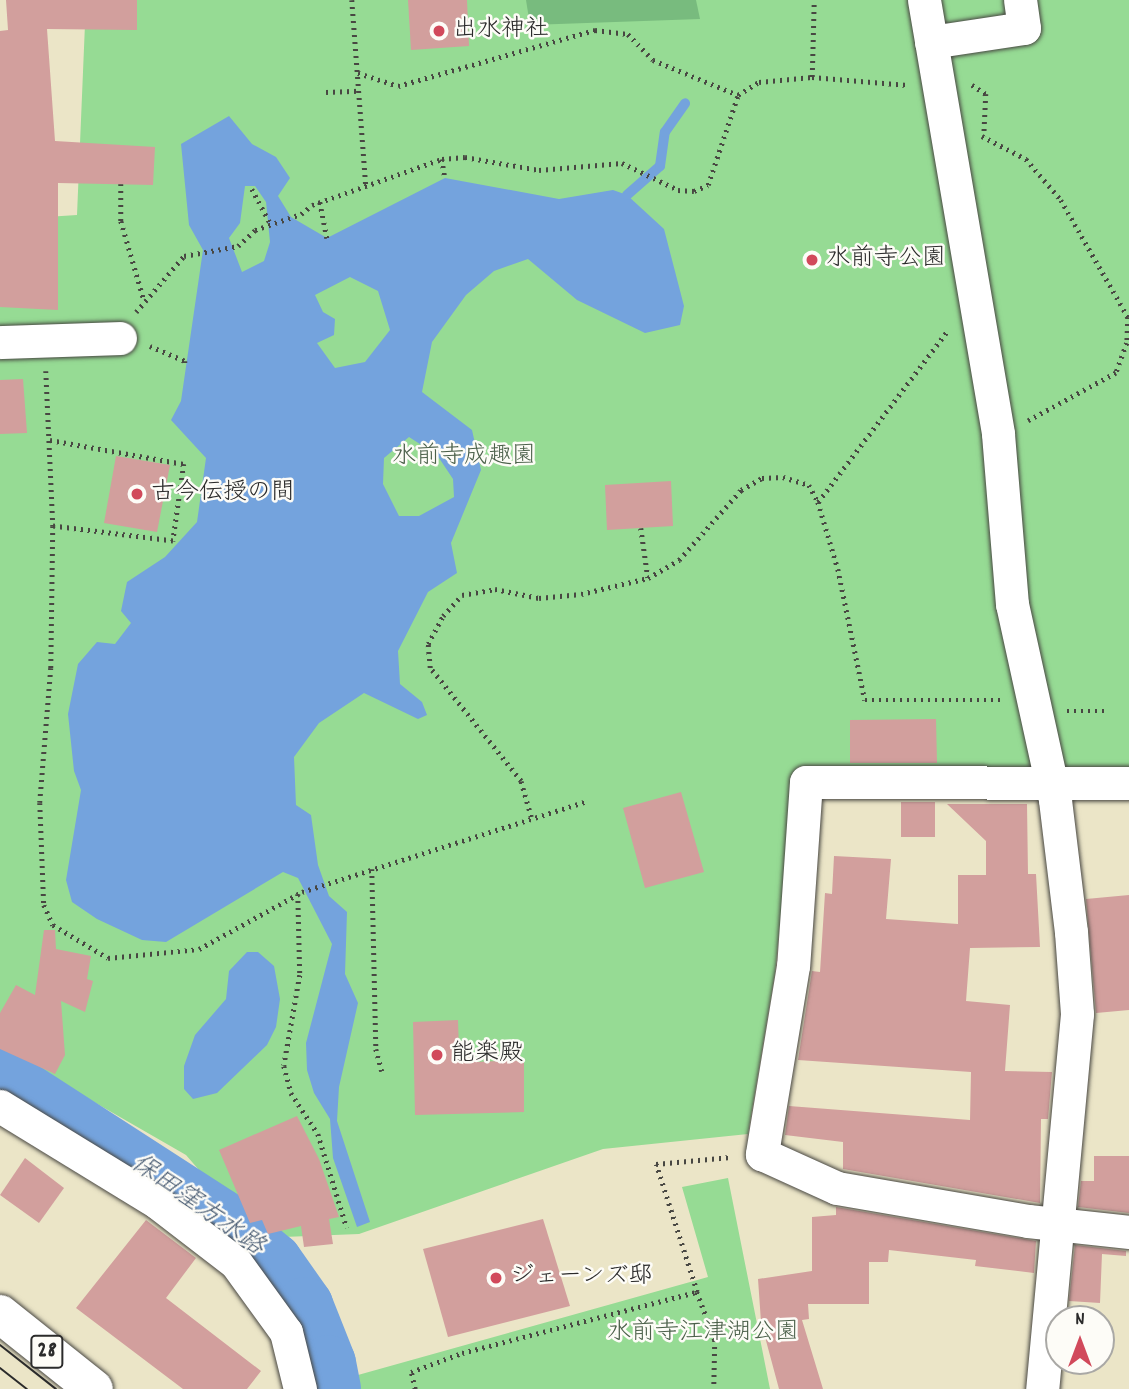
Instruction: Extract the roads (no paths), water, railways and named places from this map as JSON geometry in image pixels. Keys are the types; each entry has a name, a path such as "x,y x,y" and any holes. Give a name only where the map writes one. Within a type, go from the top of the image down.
{"main road":[{"name":"28","path":"0,1314 94,1389"}],"street":[{"path":"924,0 999,434 1012,604 1050,785 1071,932 1077,1014 1042,1389"},
{"path":"931,42 1024,28 1020,0"},
{"path":"0,342 120,338"},
{"path":"1129,783 1050,785 806,782 793,966 762,1154 837,1188 1028,1221 1059,1222 1129,1232"},
{"path":"0,1107 158,1203 236,1264 286,1332 300,1389"}],"water":[{"path":"229,116 252,144 276,157 290,178 278,196 291,217 327,238 445,178 559,199 613,190 627,195 664,229 684,306 680,325 645,333 577,300 528,259 494,271 466,295 432,342 422,392 472,430 481,470 451,543 457,573 428,592 398,651 400,684 422,702 427,715 418,719 364,693 319,723 294,757 296,805 311,815 318,865 329,896 347,912 345,974 358,1003 339,1087 337,1121 370,1222 357,1227 333,1158 330,1119 314,1093 307,1070 306,1043 332,944 298,878 283,872 166,942 142,940 97,919 72,902 66,880 81,790 74,771 68,714 78,664 97,642 115,644 131,623 121,611 127,582 165,557 197,522 206,458 171,420 181,401 203,250 189,225 181,144","holes":["245,186 255,186 266,202 270,242 264,261 242,272 229,238 240,223","350,277 378,291 390,330 365,362 335,368 317,343 334,335 335,319 323,312 315,295","409,437 437,455 453,479 454,497 419,516 399,516 383,484 384,458"]},
{"path":"247,952 258,952 274,966 280,999 276,1027 267,1045 217,1093 193,1099 184,1089 184,1066 195,1035 226,999 229,971"}],"waterway":[{"path":"627,195 660,166 665,132 685,103"},
{"name":"保田窪方水路","path":"0,1074 221,1217 274,1261 305,1305 328,1363 333,1389"}],"tram line":[{"path":"0,1345 56,1389"},
{"path":"0,1368 27,1389"}],"place":[{"name":"出水神社","path":"439,31"},
{"name":"水前寺公園","path":"812,260"},
{"name":"古今伝授の間","path":"137,494"},
{"name":"能楽殿","path":"437,1055"},
{"name":"ジェーンズ邸","path":"496,1278"}],"park label":[{"name":"水前寺成趣園","path":"464,458"},
{"name":"水前寺江津湖公園","path":"703,1334"}]}
